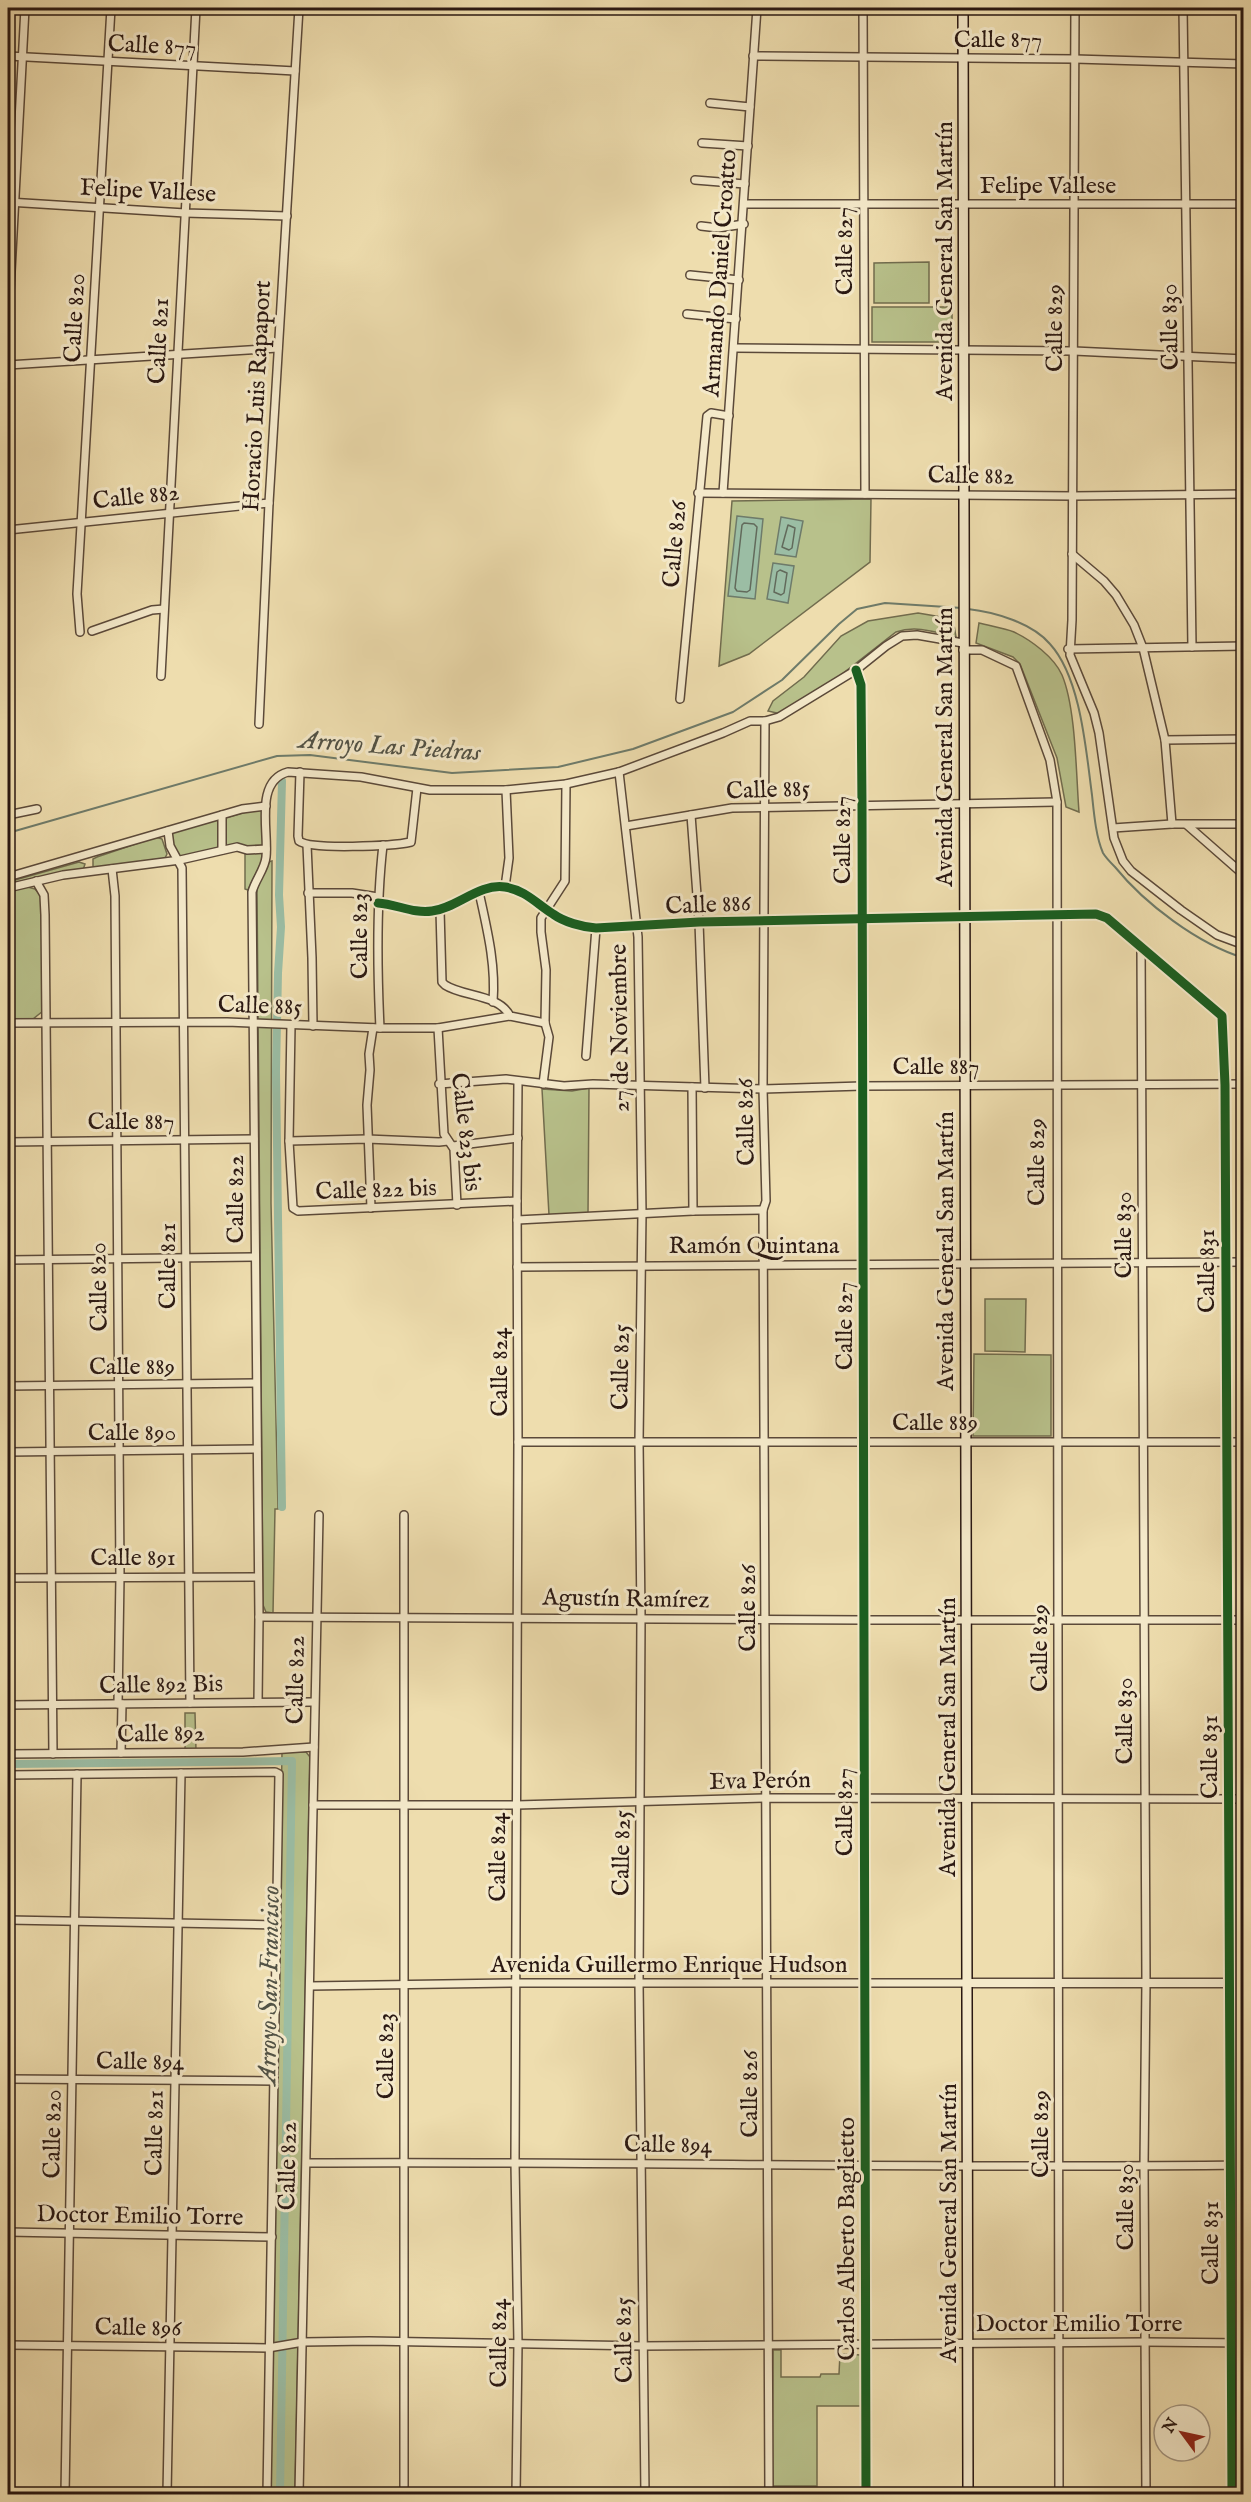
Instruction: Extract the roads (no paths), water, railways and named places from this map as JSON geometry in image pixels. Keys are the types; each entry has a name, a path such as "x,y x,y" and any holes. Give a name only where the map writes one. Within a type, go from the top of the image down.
{"main road":[{"name":"Avenida General San Martín","path":"963,8 968,2494"}],"street":[{"path":"8,328 11,202 25,8"},
{"name":"Calle 820","path":"80,632 77,594 111,8"},
{"name":"Calle 821","path":"160,676 196,8"},
{"path":"295,71 299,8"},
{"path":"753,56 758,8"},
{"name":"Calle 827","path":"863,8 865,494"},
{"name":"Calle 829","path":"1068,649 1072,620 1076,8"},
{"name":"Calle 830","path":"1183,8 1192,647"},
{"name":"Calle 877","path":"8,56 295,71"},
{"name":"Calle 877","path":"753,56 1076,59 1244,64"},
{"name":"Armando Daniel Croatto","path":"723,493 744,224 753,56"},
{"name":"Horacio Luis Rapaport","path":"259,724 269,503 295,71"},
{"path":"710,103 750,107"},
{"path":"702,143 748,146"},
{"path":"695,180 745,184"},
{"name":"Felipe Vallese","path":"11,202 185,213 287,216"},
{"name":"Felipe Vallese","path":"745,204 1244,204"},
{"path":"701,226 718,228 744,224"},
{"path":"690,275 739,280"},
{"path":"687,314 736,319"},
{"path":"8,365 278,348"},
{"path":"735,348 1074,351 1244,359"},
{"name":"Calle 826","path":"680,699 707,416 711,413 729,416"},
{"name":"Calle 882","path":"698,493 1073,496 1244,494"},
{"name":"Calle 882","path":"8,530 269,503"},
{"path":"1072,554 1104,581 1116,595 1134,625 1143,648 1165,740 1172,824"},
{"path":"92,631 152,610 164,609"},
{"name":"Calle 829","path":"300,772 361,777 439,791 506,790 566,784 618,772 723,734 750,721 765,721 787,714 856,670 902,636 917,635 982,650 1016,666 1050,760 1057,802 1059,2494"},
{"path":"1244,646 1068,649 1094,713 1113,828 1118,849 1131,872 1217,935 1244,945"},
{"name":"Calle 827","path":"856,670 861,685 862,806 865,1983"},
{"name":"Calle 826","path":"765,721 763,1089 766,1201 763,1210 766,1442 769,2494"},
{"path":"1165,740 1244,739"},
{"name":"Calle 822","path":"258,1702 252,892 265,861 268,789 274,778 288,772 300,772"},
{"name":"Calle 823","path":"300,772 298,836 299,841 307,845 313,1026"},
{"name":"27 de Noviembre","path":"618,772 638,926 642,1213"},
{"path":"543,1084 549,1037 545,1023 546,970 541,918 565,881 566,784"},
{"path":"307,845 408,843 412,840 417,788"},
{"path":"308,893 352,893 423,911 441,910 490,887 505,887 509,858 506,790"},
{"name":"Calle 885","path":"626,826 732,808 1057,802"},
{"path":"8,877 242,809 266,806"},
{"path":"8,815 38,809"},
{"path":"222,815 222,850"},
{"path":"691,815 699,922 705,1088"},
{"path":"1113,828 1172,824 1244,824"},
{"path":"1187,825 1244,875"},
{"name":"Calle 821","path":"168,831 170,846 180,860 182,868 190,1703"},
{"name":"Calle 823","path":"371,1208 367,1139 369,1054 377,1028 378,900 383,844"},
{"path":"8,888 92,871 180,860 237,847 247,850 266,849"},
{"path":"87,855 92,871"},
{"name":"Calle 820","path":"112,870 115,896 121,1753"},
{"path":"36,881 44,896 53,1754"},
{"name":"Calle 886","path":"505,887 526,895 559,918 580,926 596,928 699,922 1056,914 1103,916 1213,1007 1223,1019"},
{"path":"479,892 490,939 494,974 493,1002"},
{"path":"441,910 442,982 447,987 493,1002 508,1012 510,1016 545,1023"},
{"path":"586,1056 596,928"},
{"name":"Calle 830","path":"1141,947 1146,2494"},
{"name":"Calle 885","path":"8,1023 227,1022 438,1028 510,1016"},
{"name":"Calle 831","path":"1223,1019 1232,2494"},
{"name":"Calle 822 bis","path":"288,1025 293,1208 298,1211 517,1201"},
{"name":"Calle 823 bis","path":"438,1028 439,1084 444,1134 451,1143 456,1205"},
{"name":"Calle 887","path":"439,1084 498,1079 564,1086 593,1084 763,1089 862,1086 1244,1084"},
{"path":"518,1081 517,1220 693,1210 763,1210"},
{"path":"692,1087 693,1210"},
{"path":"290,1141 367,1139 451,1143 518,1138"},
{"name":"Calle 887","path":"8,1142 254,1139"},
{"name":"Calle 825","path":"642,1213 639,1442 641,1617 639,1983 645,2494"},
{"name":"Calle 824","path":"516,2494 518,2343 515,2162 517,1220"},
{"path":"8,1260 254,1257"},
{"name":"Ramón Quintana","path":"518,1267 1244,1262"},
{"name":"Calle 889","path":"8,1386 256,1383"},
{"name":"Calle 889","path":"518,1442 1244,1442"},
{"name":"Calle 890","path":"8,1452 257,1449"},
{"name":"Calle 822","path":"299,2494 319,1515"},
{"name":"Calle 823","path":"404,1515 404,2494"},
{"name":"Calle 891","path":"8,1578 258,1577"},
{"name":"Agustín Ramírez","path":"259,1617 1244,1620"},
{"name":"Calle 892 Bis","path":"8,1705 51,1707 314,1702"},
{"name":"Calle 892","path":"8,1754 243,1752 314,1747"},
{"name":"Calle 822","path":"181,1773 275,1772 279,1774 267,2494"},
{"path":"8,1775 181,1773"},
{"name":"Calle 821","path":"167,2494 181,1773"},
{"name":"Calle 820","path":"65,2494 77,1774"},
{"name":"Eva Perón","path":"313,1805 517,1805 767,1798 1228,1800 1244,1798"},
{"path":"8,1920 277,1925"},
{"name":"Avenida Guillermo Enrique Hudson","path":"310,1986 515,1983 1244,1983"},
{"name":"Carlos Alberto Baglietto","path":"865,1983 866,2494"},
{"name":"Calle 894","path":"8,2079 273,2081"},
{"name":"Calle 894","path":"307,2163 515,2162 865,2166 1244,2165"},
{"name":"Doctor Emilio Torre","path":"8,2232 272,2237"},
{"name":"Doctor Emilio Torre","path":"303,2342 404,2341 643,2346 865,2343 1244,2343"},
{"name":"Calle 896","path":"8,2345 268,2348 303,2342"}],"water":[{"path":"737,516 763,519 755,599 728,596"},
{"path":"781,517 803,521 796,557 775,554"},
{"path":"773,563 794,566 788,603 767,599"}],"waterway":[{"name":"Arroyo Las Piedras","path":"8,833 277,756 310,755 452,773 558,767 633,749 733,712 782,680 857,609 885,603 962,608"},
{"name":"Arroyo Las Piedras","path":"968,609 990,613 1023,624 1050,644 1060,658 1069,676 1080,716 1096,825 1106,857 1141,895 1174,921 1226,952 1244,958"},
{"path":"282,781 279,895 281,927 276,1072 282,1507"},
{"name":"Arroyo San Francisco","path":"8,1764 292,1761 280,2494"}]}
